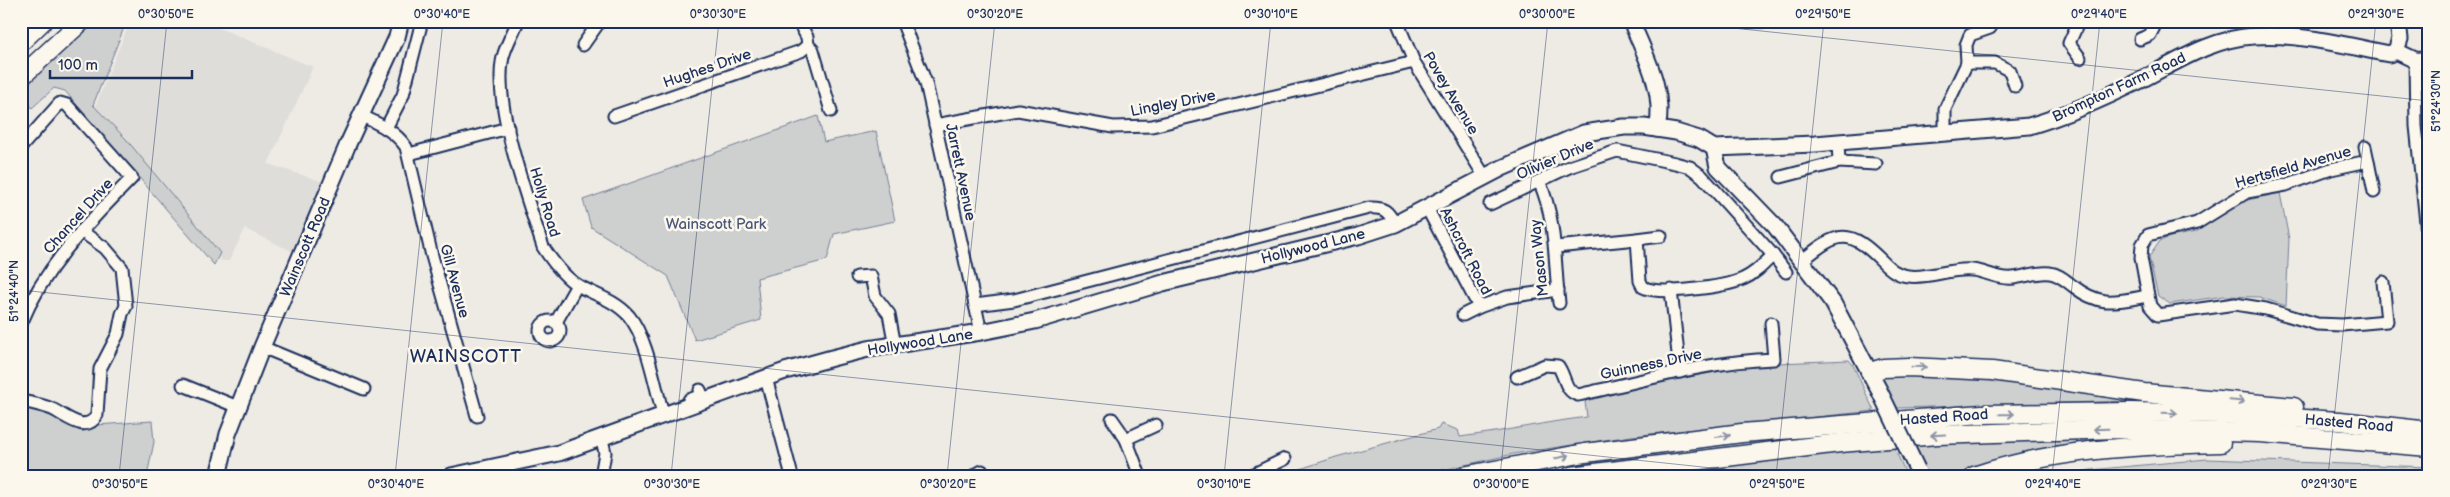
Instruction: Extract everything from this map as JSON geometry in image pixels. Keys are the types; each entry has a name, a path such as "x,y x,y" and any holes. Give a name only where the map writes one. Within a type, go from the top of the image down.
{"main road":[{"path":"21,42 43,21"},
{"path":"21,77 82,21"},
{"name":"Wainscott Road","path":"218,476 220,460 238,407 262,347 397,37 402,21"},
{"path":"1631,21 1653,75 1659,98 1660,116 1657,129"},
{"path":"2396,51 2400,39 2398,21"},
{"name":"Brompton Farm Road","path":"1714,148 1838,142 2029,126 2057,118 2105,97 2184,56 2233,39 2252,36 2290,37 2389,54 2396,51 2422,61"},
{"name":"Hollywood Lane","path":"451,476 499,471 560,453 602,439 663,413 832,358 1035,321 1212,270 1345,240 1395,224 1544,148 1584,133 1624,127 1657,129 1698,139 1714,148"},
{"path":"1714,148 1718,167 1775,226 1803,260 1833,303 1870,372 1919,472"},
{"path":"1870,372 1883,368 1909,367 1992,371 2144,393 2332,411 2429,424"},
{"name":"Hasted Road","path":"1463,476 1585,453 1742,433 1982,414 2131,412 2219,414 2340,421 2429,430"},
{"name":"Hasted Road","path":"1571,476 1840,443 1937,435 2105,429 2260,433 2429,447"},
{"path":"1974,476 2017,464 2061,456 2166,445 2228,442 2429,452"}],"street":[{"path":"386,128 403,95 422,21"},
{"name":"Holly Road","path":"518,21 503,57 500,93 508,128 543,247 550,258 577,285 614,303 629,316 642,341 663,413"},
{"path":"583,45 600,21"},
{"path":"798,21 807,37 808,45 813,50 831,111"},
{"name":"Jarrett Avenue","path":"902,21 926,83 981,332"},
{"name":"Povey Avenue","path":"1397,21 1414,62 1485,177"},
{"path":"1745,21 1780,22"},
{"path":"1945,134 1944,119 1946,109 1967,63 1966,45 1970,35 1990,28 1994,21"},
{"path":"2079,21 2069,43 2080,58"},
{"path":"2140,39 2150,35 2157,21"},
{"name":"Hughes Drive","path":"614,116 801,51 808,45"},
{"path":"2422,61 2416,126 2429,252"},
{"name":"Lingley Drive","path":"935,125 1022,110 1114,127 1152,126 1414,62"},
{"path":"1967,63 1995,63 2010,71 2015,86"},
{"name":"Chancel Drive","path":"21,147 51,110 60,103 67,105 132,178 61,254 25,304 21,324"},
{"name":"Gill Avenue","path":"362,116 386,128 400,139 408,154 432,256 477,416"},
{"path":"408,154 508,128"},
{"path":"1838,142 1839,162"},
{"name":"Hertsfield Avenue","path":"2365,147 2374,192"},
{"name":"Olivier Drive","path":"1490,204 1585,161 1617,151 1675,163 1690,168 1702,176 1786,272"},
{"name":"Hertsfield Avenue","path":"2147,296 2140,254 2143,242 2151,234 2198,223 2247,192 2286,184 2331,169 2368,161"},
{"path":"1781,177 1839,162 1876,164"},
{"name":"Mason Way","path":"1539,181 1551,216 1556,247 1559,303"},
{"name":"Hollywood Lane","path":"975,305 1014,300 1369,208 1380,207 1388,212 1395,224"},
{"name":"Ashcroft Road","path":"1427,208 1479,307"},
{"path":"21,401 46,407 79,424 89,422 97,415 97,384 100,369 118,334 122,314 126,306 122,268 105,248 81,232"},
{"path":"1556,247 1661,236"},
{"path":"1803,260 1828,241 1848,237 1863,243 1888,267 1904,276 1919,277 1971,270 2010,279 2049,272 2059,276 2084,295 2096,300 2115,302 2147,296 2151,310 2158,315 2240,305 2266,309 2313,323 2342,325 2387,320 2382,282"},
{"path":"1637,239 1640,281 1643,287 1656,291 1716,286 1742,280 1752,274 1773,255"},
{"path":"857,277 870,276 875,296 890,317 896,346"},
{"path":"556,322 577,285"},
{"name":"Ashcroft Road","path":"1463,316 1479,307 1507,297 1558,290"},
{"path":"1671,290 1680,372"},
{"name":"Guinness Drive","path":"1517,377 1545,365 1558,366 1567,388 1571,393 1578,395 1680,372 1736,362 1774,359 1772,323"},
{"path":"262,347 364,389"},
{"path":"766,378 792,476"},
{"path":"183,385 238,407"},
{"path":"624,417 625,423 663,413 702,395 700,390"},
{"path":"1112,419 1126,439 1140,476"},
{"path":"1126,439 1156,425"},
{"path":"601,476 605,453 602,439"},
{"path":"1250,476 1285,459"}],"shaded area":[{"path":"130,21 202,21 313,67 268,164 327,183 298,254 245,229 229,261 222,261 93,112"}],"green space":[{"path":"97,21 130,21 125,25 93,105 126,139 220,253 214,265 65,91 54,88 32,108 21,89 21,86"},
{"name":"Wainscott Park","path":"818,116 824,142 876,131 895,221 834,234 827,260 757,278 761,320 695,340 668,276 591,227 583,200"},
{"path":"2280,193 2289,239 2286,306 2259,297 2224,296 2170,304 2158,296 2149,257 2160,241 2196,232 2243,201"},
{"path":"1849,360 1874,411 1631,436 1513,454 1416,476 1268,476 1297,470 1336,457 1438,429 1441,424 1458,430 1460,437 1492,432 1587,417 1585,402 1593,396 1756,364"},
{"path":"1920,368 2218,407 2133,403 2133,401 1897,408 1881,388 1880,379 1886,370"},
{"path":"21,404 49,415 50,412 65,420 64,423 81,431 89,430 97,425 152,421 154,442 147,476 21,476"},
{"path":"1980,437 2183,437 2017,459 1953,476 1934,476 1927,472 1913,442"},
{"path":"1892,443 1907,476 1626,476"},
{"path":"2207,459 2429,467 2429,476 2060,476 2090,470"}],"district":[{"name":"WAINSCOTT","path":"466,356"}]}
